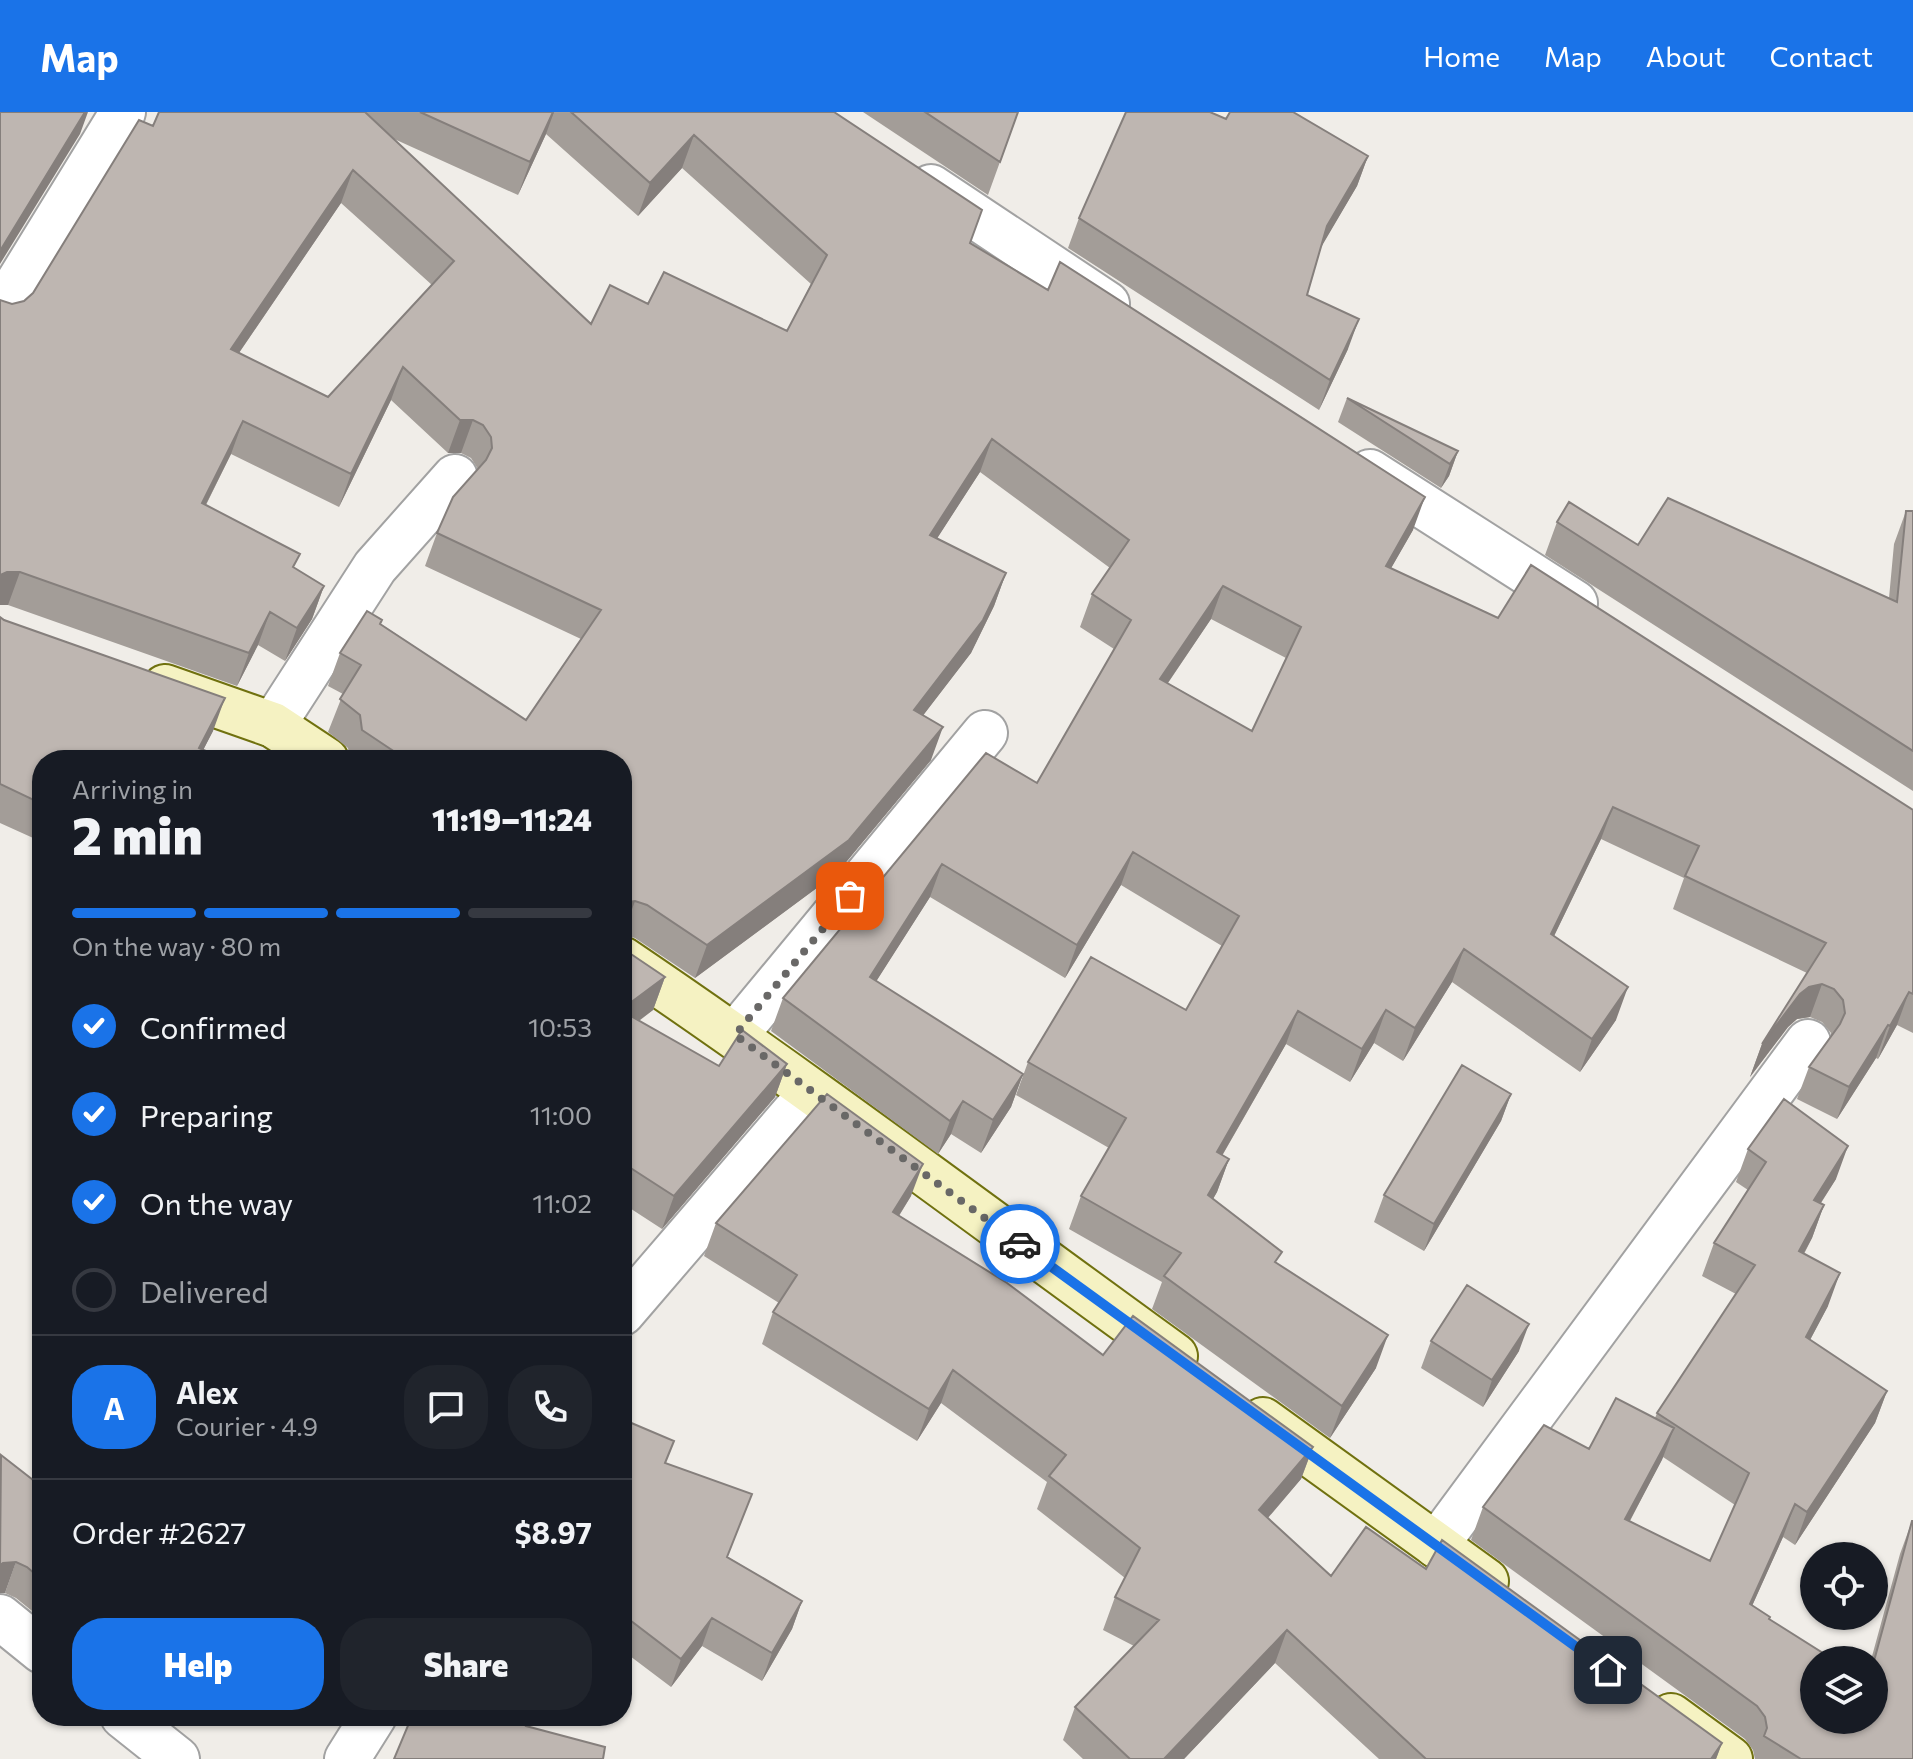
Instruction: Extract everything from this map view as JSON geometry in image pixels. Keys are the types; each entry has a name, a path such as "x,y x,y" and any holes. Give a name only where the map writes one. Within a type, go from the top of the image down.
{"street":[{"path":"0,312 123,112"},
{"path":"896,164 1143,327"},
{"path":"1344,455 1611,626"},
{"path":"273,725 375,567 455,477"},
{"path":"126,673 273,725 311,750"},
{"path":"735,1035 985,733"},
{"path":"632,966 735,1035 1513,1601"},
{"path":"1436,1545 1808,1042"},
{"path":"632,1301 811,1093"},
{"path":"0,1617 32,1643"},
{"path":"1641,1694 1730,1759"},
{"path":"136,1726 177,1759"},
{"path":"347,1759 368,1726"}],"building":[{"path":"0,112 85,112 0,251"},
{"path":"159,112 365,112 591,324 610,285 648,304 664,272 787,331 827,255 694,135 650,183 571,112 834,112 982,210 970,243 1048,290 1060,262 1425,497 1386,566 1498,618 1531,565 1913,810 1913,994 1909,992 1849,1087 1809,1067 1845,1013 1843,1000 1834,989 1822,984 1809,987 1800,994 1762,1044 1826,943 1685,876 1699,846 1613,807 1551,934 1628,987 1592,1039 1464,949 1415,1028 1386,1010 1362,1049 1298,1011 1217,1152 1229,1159 1208,1195 1282,1252 1275,1262 1388,1335 1342,1406 1164,1276 1181,1253 1081,1196 1126,1118 1028,1062 1091,957 1186,1010 1239,916 1133,852 1077,945 942,864 870,977 1023,1074 993,1120 963,1101 950,1121 783,998 986,753 1037,783 1131,620 1092,594 1129,540 992,439 930,535 1006,573 983,620 914,710 943,727 849,840 707,945 647,905 632,901 632,750 392,750 362,730 360,715 340,699 361,665 340,653 367,611 382,620 380,624 526,720 601,610 437,533 453,497 486,460 492,448 491,437 483,425 473,420 460,420 403,367 351,474 243,421 202,503 300,554 293,567 324,586 297,628 270,612 249,653 20,572 0,575 0,300 12,304 24,301 33,293 139,120 153,126","holes":["353,170 454,261 328,397 231,349","1223,586 1301,627 1252,731 1160,679"]},
{"path":"420,112 553,112 530,162"},
{"path":"925,112 1018,112 1000,162"},
{"path":"1126,112 1210,112 1226,119 1230,112 1293,112 1368,156 1327,226 1307,295 1359,319 1330,380 1079,218"},
{"path":"1347,398 1458,451 1450,464"},
{"path":"1668,498 1897,602 1906,511 1913,511 1913,751 1557,522 1569,502 1638,545"},
{"path":"0,617 225,698 199,748 204,750 32,750 32,799 0,784"},
{"path":"632,955 665,977 632,1002"},
{"path":"632,1017 719,1066 742,1030 787,1064 674,1196 632,1169"},
{"path":"1462,1065 1511,1094 1434,1224 1384,1195"},
{"path":"827,1094 923,1164 893,1212 1007,1283 1103,1355 1133,1316 1313,1447 1259,1510 1331,1576 1366,1527 1426,1569 1442,1540 1722,1743 1711,1759 1426,1759 1287,1630 1164,1759 1130,1759 1075,1707 1159,1620 1115,1597 1140,1548 1049,1476 1066,1455 953,1370 929,1409 773,1312 797,1275 716,1223"},
{"path":"1784,1099 1848,1146 1814,1200 1824,1205 1799,1251 1840,1273 1806,1337 1887,1391 1807,1512 1795,1504 1750,1604 1812,1646 1800,1646 1800,1734 1888,1734 1888,1646 1878,1646 1882,1630 1888,1630 1888,1609 1913,1521 1913,1759 1801,1759 1764,1736 1767,1728 1765,1717 1757,1706 1483,1507 1544,1425 1589,1449 1616,1398 1674,1428 1625,1519 1710,1561 1749,1473 1657,1413 1755,1265 1714,1243 1766,1162 1748,1149"},
{"path":"1467,1285 1529,1324 1492,1380 1431,1341"},
{"path":"632,1423 674,1441 665,1463 752,1494 727,1557 802,1601 772,1653 712,1618 681,1659 632,1622"},
{"path":"1,1455 32,1479 32,1571 16,1562 0,1565"},
{"path":"408,1726 526,1726 605,1747 603,1759 394,1759"}],"way so far":[{"path":"850,896 735,1035 1020,1244"}],"route":[{"path":"1020,1244 1608,1670"}]}
